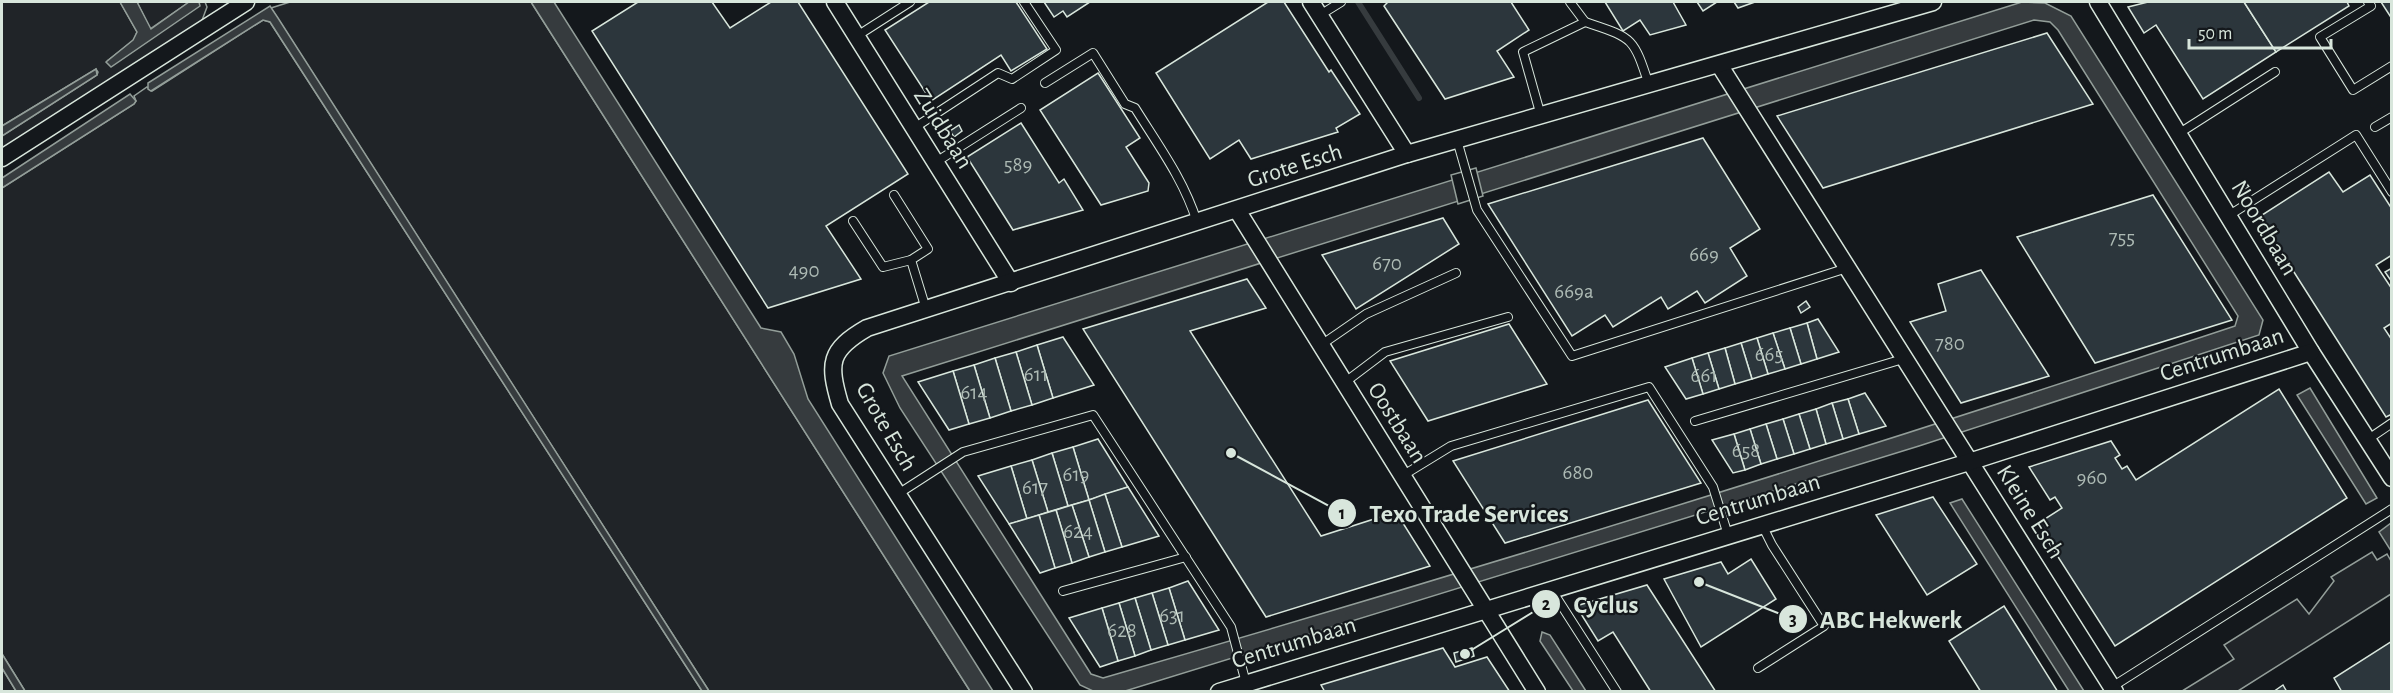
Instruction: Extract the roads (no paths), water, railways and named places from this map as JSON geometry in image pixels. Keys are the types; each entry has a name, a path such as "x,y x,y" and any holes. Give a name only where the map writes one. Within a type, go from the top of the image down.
{"street":[{"path":"2,158 246,2"},
{"name":"Zuidbaan","path":"835,2 1011,283"},
{"name":"Grote Esch","path":"1024,692 840,404 831,372 844,342 867,328 1407,154 1720,66 1898,6 1933,2"},
{"name":"Noordbaan","path":"2098,2 2311,352 2391,478"},
{"path":"1316,8 1407,154"},
{"name":"Kleine Esch","path":"1720,66 1938,415 2114,689"},
{"name":"Oostbaan","path":"1237,210 1472,591 1538,692"},
{"name":"Centrumbaan","path":"1219,692 1969,462 2311,352"}],"lane":[{"path":"857,36 910,2"},
{"path":"914,128 998,73 1012,79 1056,50 1024,2"},
{"path":"1316,8 1341,2"},
{"path":"1570,2 1585,22 1617,33 1633,43 1649,86"},
{"path":"2368,2 2371,6 2320,37 2353,90 2391,66"},
{"path":"1541,116 1523,52 1585,22"},
{"path":"1045,83 1093,53 1125,104 1135,108 1189,195 1197,222"},
{"path":"2178,134 2275,72"},
{"path":"936,162 1021,108"},
{"path":"2375,127 2391,117"},
{"path":"2228,216 2356,135 2391,192"},
{"path":"1457,140 1477,210 1572,357 1847,268"},
{"path":"853,222 883,267 911,260 928,249 894,195"},
{"path":"911,260 926,309"},
{"path":"1321,345 1366,314 1456,273"},
{"path":"1344,383 1385,352 1508,317"},
{"path":"1695,421 1903,359"},
{"path":"1401,476 1451,446 1649,387 1713,487 1728,535"},
{"name":"Grote Esch","path":"897,494 963,452 1093,415 1231,627 1246,683"},
{"path":"2367,440 2391,423"},
{"path":"2114,689 2391,509"},
{"path":"1758,668 1824,626 1772,545 1762,524"},
{"path":"1063,591 1186,557"},
{"path":"1551,589 1617,692"}],"waterway":[{"path":"1358,2 1419,98"}],"place":[{"name":"Texo Trade Services","path":"1231,453"},
{"name":"ABC Hekwerk","path":"1699,582"},
{"name":"Cyclus","path":"1465,654"}]}
